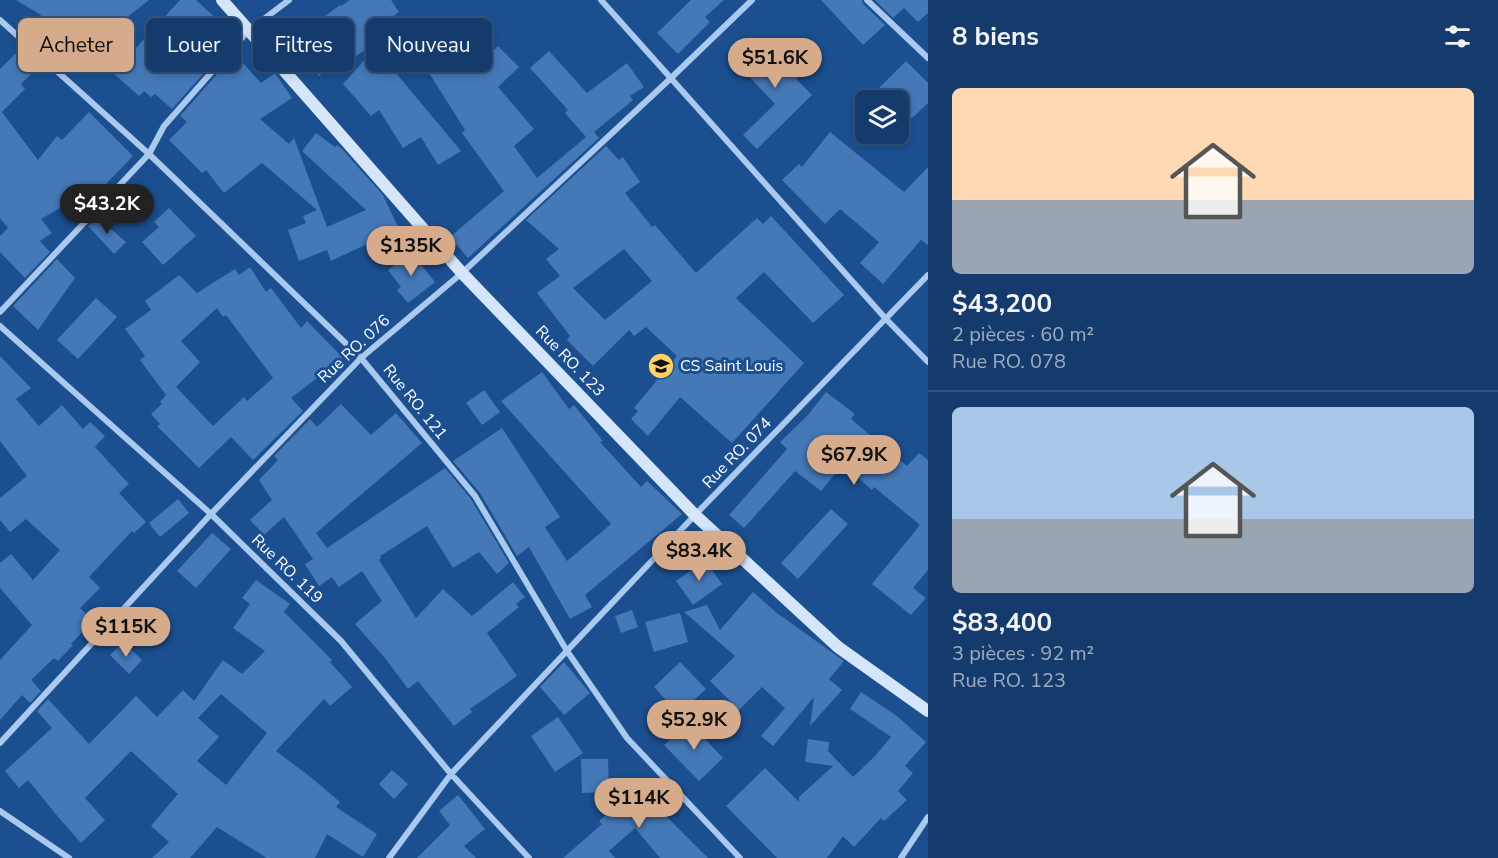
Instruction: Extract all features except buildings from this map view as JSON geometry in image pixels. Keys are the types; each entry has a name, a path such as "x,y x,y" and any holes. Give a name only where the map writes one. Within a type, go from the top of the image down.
{"street":[{"name":"Rue RO. 123","path":"222,0 462,273 695,515 838,647 928,711"},
{"path":"0,312 149,154 164,126 248,31 289,0"},
{"path":"601,0 886,319 928,362"},
{"name":"Rue RO. 076","path":"0,743 211,514 361,358 462,273 752,0"},
{"path":"867,0 928,57"},
{"name":"Rue RO. 121","path":"0,20 149,154 361,358 475,496 567,651 627,738 740,858"},
{"name":"Rue RO. 074","path":"389,858 451,774 695,515 928,275"},
{"name":"Rue RO. 119","path":"0,326 211,514 341,641 451,774 528,858"},
{"path":"0,811 69,858"},
{"path":"901,858 928,818"}],"place":[{"name":"CS Saint Louis","path":"661,366"}]}
